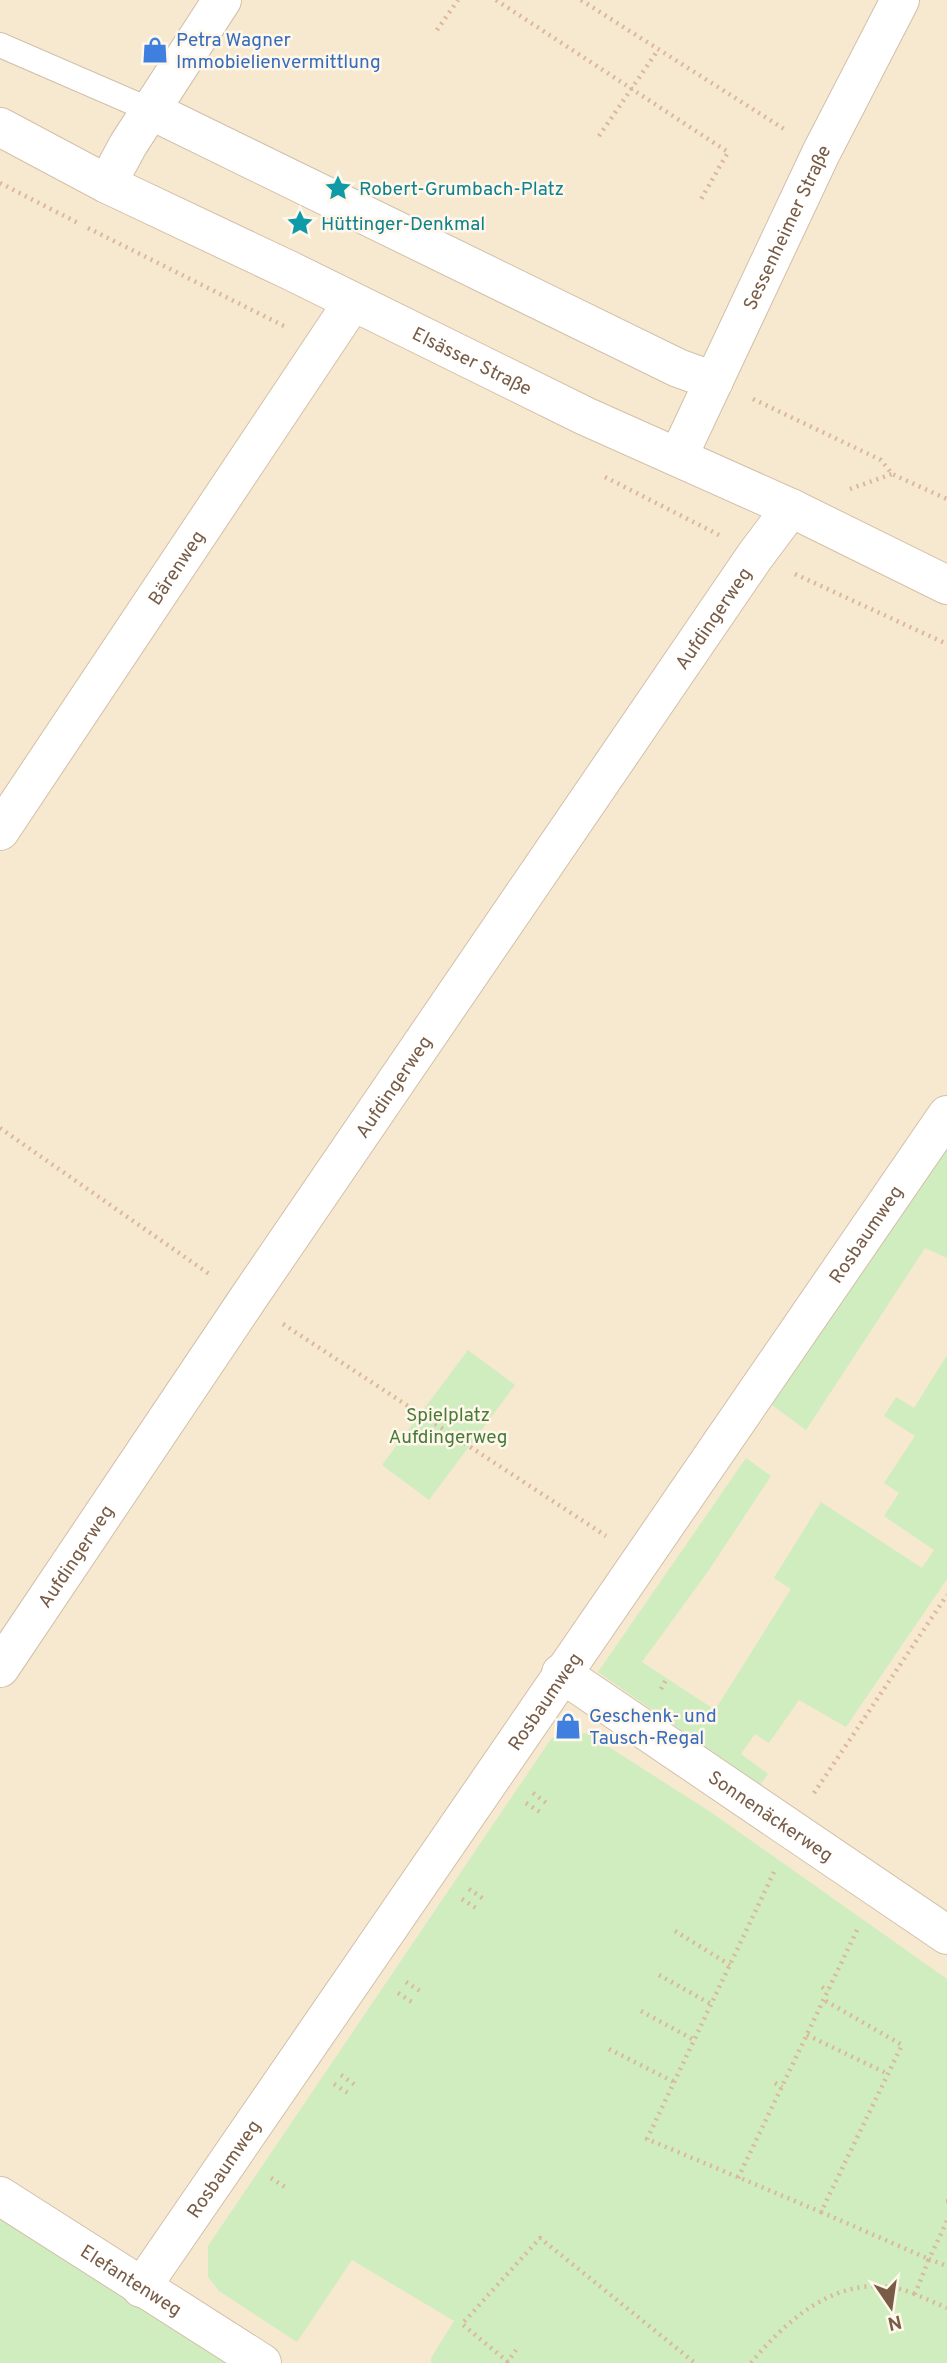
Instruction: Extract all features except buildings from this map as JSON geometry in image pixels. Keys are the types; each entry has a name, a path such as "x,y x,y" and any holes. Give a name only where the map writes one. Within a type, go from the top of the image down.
{"street":[{"path":"107,184 150,110 222,0"},
{"name":"Sessenheimer Straße","path":"678,457 821,153 900,0"},
{"path":"150,110 678,368 714,381"},
{"name":"Elsässer Straße","path":"0,127 107,184 291,271 352,303 791,508 947,585"},
{"name":"Bärenweg","path":"0,831 352,303"},
{"name":"Aufdingerweg","path":"0,1668 247,1300 755,555 791,508"},
{"name":"Rosbaumweg","path":"141,2288 561,1673 643,1561 947,1115"},
{"name":"Sonnenäckerweg","path":"561,1673 785,1845 947,1935"},
{"name":"Elefantenweg","path":"0,2196 261,2363"}],"lane":[{"path":"3,53 150,110"}],"path":[{"path":"437,30 458,0"},
{"path":"496,0 728,152 700,201"},
{"path":"581,0 821,153"},
{"path":"599,136 658,50"},
{"path":"0,183 269,320 327,344"},
{"path":"714,381 881,460 892,474 947,499"},
{"path":"685,516 755,555 947,643"},
{"path":"0,1128 247,1300 643,1561"},
{"path":"947,1595 785,1845 647,2139 947,2266"},
{"path":"738,2178 860,1924"},
{"path":"675,1931 730,1965"},
{"path":"659,1975 711,2004"},
{"path":"822,1987 828,1991"},
{"path":"821,2213 902,2045 824,2000"},
{"path":"641,2011 694,2040"},
{"path":"807,2035 888,2074"},
{"path":"609,2049 674,2082"},
{"path":"775,2084 782,2087"},
{"path":"915,2294 947,2221"},
{"path":"516,2350 508,2362 462,2324 540,2238 695,2363"},
{"path":"751,2363 774,2335 796,2316 814,2303 839,2292 873,2286 899,2288 947,2308"}],"shaded area":[{"path":"0,0 947,0 947,2363 235,2363 0,2217"}],"green space":[{"path":"947,1147 947,1258 925,1248 806,1430 772,1405"},
{"name":"Spielplatz Aufdingerweg","path":"468,1350 515,1385 429,1500 382,1465"},
{"path":"947,1355 947,1579 846,1727 799,1700 769,1743 755,1734 741,1754 768,1774 760,1785 598,1672 746,1458 771,1476 709,1570 642,1662 715,1710 791,1589 774,1578 821,1502 922,1568 934,1550 884,1516 899,1493 884,1483 915,1436 884,1416 896,1397 914,1408"},
{"path":"587,1733 712,1813 947,1979 947,2363 431,2363 431,2358 454,2321 352,2260 297,2342 219,2291 208,2277 208,2246 551,1739 557,1735"},
{"path":"0,2217 235,2363 0,2363"}],"place":[{"name":"Petra Wagner Immobielienvermittlung","path":"155,50"},
{"name":"Robert-Grumbach-Platz","path":"338,188"},
{"name":"Hüttinger-Denkmal","path":"300,223"},
{"name":"Geschenk- und Tausch-Regal","path":"568,1726"}]}
